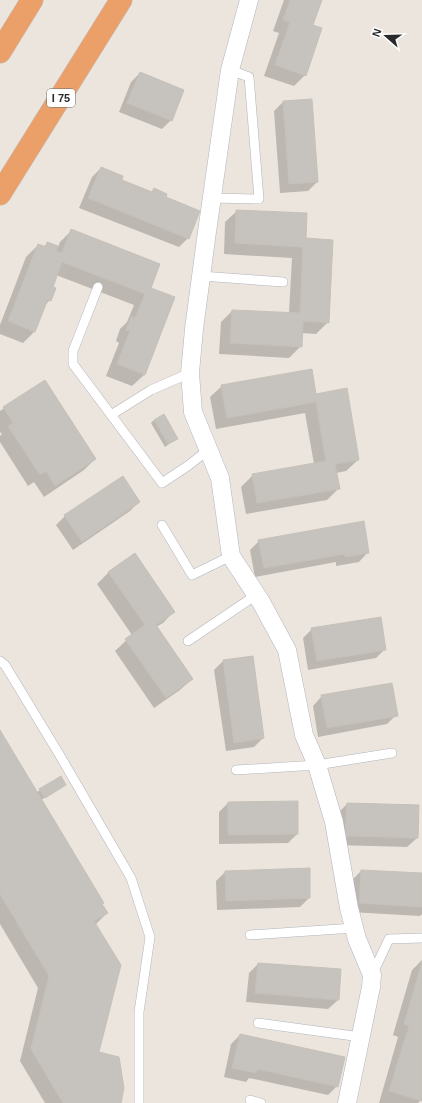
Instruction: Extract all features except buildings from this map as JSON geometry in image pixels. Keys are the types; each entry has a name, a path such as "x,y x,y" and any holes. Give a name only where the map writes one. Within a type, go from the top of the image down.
{"highway":[{"path":"0,52 32,0"},
{"name":"I 75","path":"0,194 121,0"}],"street":[{"path":"249,0 230,70 201,276 190,373 193,412 220,478 231,556 256,595 287,650 304,735 317,765 334,822 341,867 354,928 372,975 361,1038 347,1103"}],"lane":[{"path":"212,198 259,199 249,77 230,70"},
{"path":"201,276 283,282"},
{"path":"98,287 73,351 73,364 162,484 189,466 208,450"},
{"path":"111,415 151,390 190,373"},
{"path":"162,525 192,574 231,556"},
{"path":"188,641 256,595"},
{"path":"0,661 5,665 13,678 131,878 150,938 139,1012 139,1103"},
{"path":"236,770 317,765 392,753"},
{"path":"250,935 354,928"},
{"path":"372,975 389,939 422,938"},
{"path":"258,1023 361,1038"},
{"path":"250,1100 261,1103"}]}
